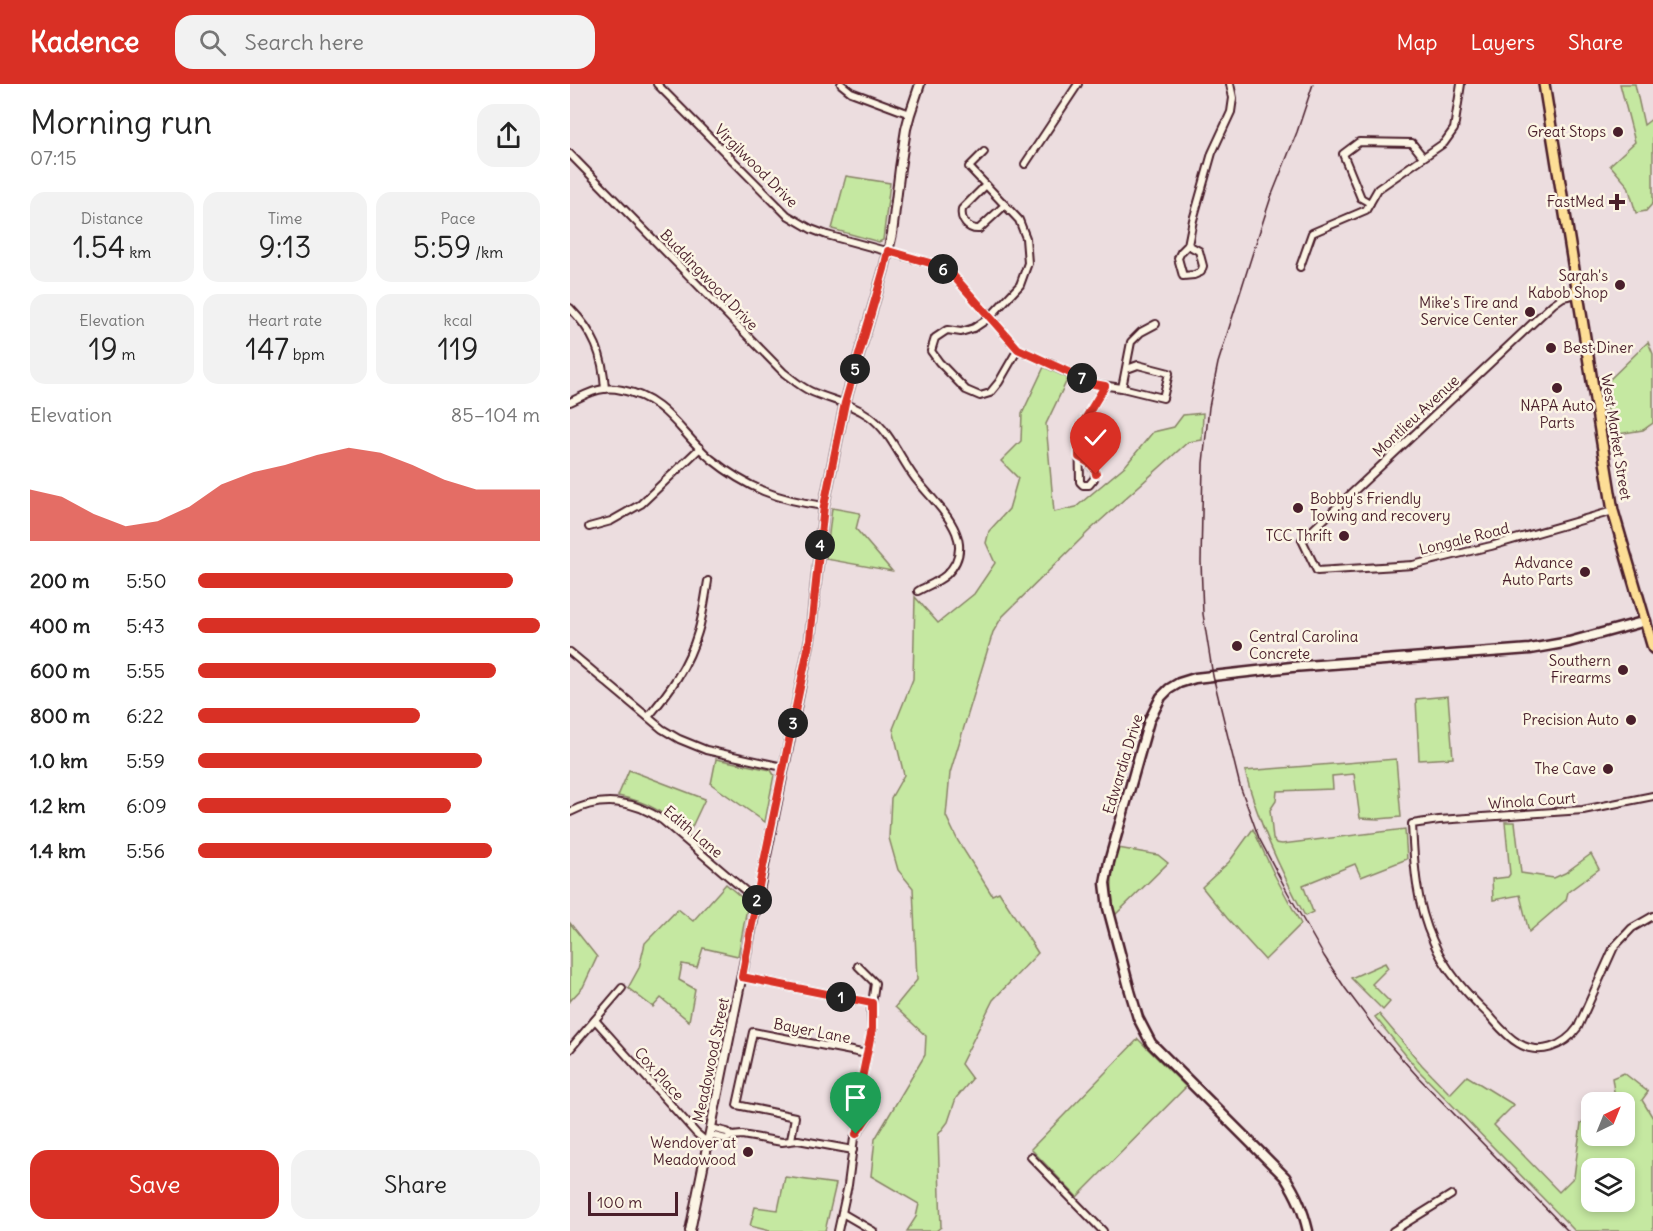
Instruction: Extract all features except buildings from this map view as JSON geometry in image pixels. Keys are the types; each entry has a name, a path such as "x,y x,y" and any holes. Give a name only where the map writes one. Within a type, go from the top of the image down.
{"main road":[{"name":"West Market Street","path":"1544,84 1613,511 1650,620 1653,648"},
{"name":"Edwardia Drive","path":"1308,1231 1297,1194 1285,1178 1151,1044 1138,1018 1130,991 1108,909 1105,883 1139,753 1155,707 1169,689 1195,678 1292,667 1530,649 1569,642 1650,620"}],"street":[{"name":"Virgilwood Drive","path":"657,84 787,215 811,229 937,265 950,272 1018,349"},
{"path":"840,84 851,92 910,114"},
{"name":"Meadowood Street","path":"690,1231 810,639 824,506 845,403 884,269 903,148 910,114 920,84"},
{"path":"1025,164 1078,84"},
{"path":"1188,245 1199,251 1203,266 1200,272 1183,276 1178,258 1188,245 1192,220 1212,153 1231,112 1233,98 1230,84"},
{"path":"1300,267 1312,233 1366,210 1378,189 1444,143 1454,129 1461,84"},
{"path":"1370,203 1361,198 1343,154 1359,142 1412,143 1423,157"},
{"path":"984,152 969,167 1019,220 1026,238 1028,263 1020,285 989,318 974,328 961,332 947,330 935,338 931,351 966,390 980,396 990,393 999,382 1018,349 1094,384 1163,398 1169,373 1138,365 1126,369"},
{"name":"Buddingwood Drive","path":"570,154 784,373 807,390 845,403 879,425 916,479 954,526 957,535 959,547 953,566 941,579 918,591"},
{"path":"986,184 962,210 962,218 966,225 979,229 1005,205"},
{"name":"Montlieu Avenue","path":"1317,571 1302,540 1553,304 1563,297 1577,294"},
{"path":"570,308 593,336 600,354 604,388"},
{"path":"1122,388 1131,342 1141,332 1156,324"},
{"path":"1079,457 1079,429 1105,386"},
{"path":"570,402 604,388 633,393 652,400 665,410 700,448 726,470 761,491 779,498 824,506"},
{"path":"589,527 611,521 641,504 700,448"},
{"name":"Longale Road","path":"1317,571 1413,565 1491,546 1613,511"},
{"path":"648,717 671,690 691,653 699,630 708,581"},
{"path":"570,652 662,729 679,739 706,750 783,767"},
{"name":"Winola Court","path":"1653,796 1582,810 1427,821 1412,825 1415,880 1420,907 1433,942 1463,989 1512,1038 1525,1046 1548,1048 1569,1038 1578,1027 1614,947 1632,928 1653,916"},
{"name":"Edith Lane","path":"570,812 593,804 609,802 621,802 648,811 662,820 757,900"},
{"path":"838,1231 856,1134 874,1107 872,1102 858,1098 872,1029 875,983 858,966"},
{"path":"742,977 872,1003"},
{"path":"570,1049 622,988"},
{"name":"Cox Place","path":"595,1020 696,1133 710,1135 727,1131 732,1136 742,1135 782,1142 798,1140 853,1150"},
{"name":"Bayer Lane","path":"791,1140 795,1117 737,1105 753,1032 867,1054"},
{"path":"1031,1157 1103,1231"},
{"path":"1393,1231 1451,1195"},
{"path":"842,1213 873,1231"}],"green space":[{"path":"1620,84 1635,84 1644,125 1653,118 1653,203 1646,211 1636,213 1628,186 1610,165 1635,142"},
{"path":"846,176 890,183 883,240 879,242 832,229"},
{"path":"1648,342 1653,354 1653,423 1643,430 1612,435 1604,385"},
{"path":"1044,367 1068,378 1046,424 1054,512 1076,507 1126,465 1153,432 1174,427 1183,415 1203,413 1202,440 1188,442 1090,530 1002,617 993,632 950,773 946,816 958,841 992,895 999,892 1038,953 993,1000 961,1064 972,1079 956,1098 948,1122 938,1135 941,1227 936,1231 907,1231 916,1217 919,1204 871,1176 875,1139 925,1055 926,1036 895,1007 917,980 913,888 898,870 889,838 891,798 904,775 893,729 913,679 915,597 938,623 974,594 995,563 986,543 989,531 1009,509 1018,478 1001,461 1021,441 1022,414"},
{"path":"832,508 860,513 856,529 892,571 826,559"},
{"path":"1448,696 1453,758 1419,760 1416,699"},
{"path":"716,759 771,770 774,775 765,822 711,784"},
{"path":"1396,759 1401,817 1360,818 1354,774 1332,776 1333,789 1277,791 1276,801 1270,810 1273,839 1276,843 1405,829 1407,859 1361,877 1355,864 1303,885 1313,912 1305,916 1270,845 1245,771"},
{"path":"629,770 705,799 688,835 649,805 618,796"},
{"path":"1505,822 1515,822 1521,873 1554,878 1591,854 1599,869 1568,892 1566,900 1529,932 1520,895 1493,900 1492,879 1508,877 1510,874"},
{"path":"1253,829 1301,924 1265,960 1202,887 1229,862"},
{"path":"1118,848 1158,855 1168,863 1115,915 1112,882"},
{"path":"726,884 748,903 738,956 703,948 697,967 682,964 679,980 695,989 689,1021 661,998 653,1007 628,988 639,968 645,943 678,909 693,921"},
{"path":"570,923 597,957 583,987 570,1001"},
{"path":"1385,963 1388,968 1372,984 1390,1002 1383,1010 1351,978"},
{"path":"1379,1014 1450,1094 1467,1076 1514,1105 1494,1125 1559,1192 1574,1177 1581,1123 1581,1146 1635,1146 1635,1092 1614,1092 1612,1078 1624,1073 1648,1092 1642,1100 1653,1118 1653,1231 1575,1231 1417,1069 1375,1017"},
{"path":"1138,1039 1186,1087 1077,1197 1031,1149"},
{"path":"785,1177 836,1184 825,1231 770,1231 750,1226 755,1207 778,1210"}],"railway":[{"path":"1313,84 1253,252 1218,363 1209,407 1203,463 1201,562 1203,614 1213,676 1240,786 1259,838 1324,956 1378,1032 1419,1078 1568,1231"}],"place":[{"name":"Great Stops","path":"1618,132"},
{"name":"FastMed","path":"1617,202"},
{"name":"Sarah's Kabob Shop","path":"1620,285"},
{"name":"Mike's Tire and Service Center","path":"1530,312"},
{"name":"Best Diner","path":"1551,348"},
{"name":"NAPA Auto Parts","path":"1557,388"},
{"name":"Bobby's Friendly Towing and recovery","path":"1298,508"},
{"name":"TCC Thrift","path":"1344,536"},
{"name":"Advance Auto Parts","path":"1585,572"},
{"name":"Central Carolina Concrete","path":"1237,646"},
{"name":"Southern Firearms","path":"1623,670"},
{"name":"Precision Auto","path":"1631,720"},
{"name":"The Cave","path":"1608,769"},
{"name":"Wendover at Meadowood","path":"748,1152"}],"route":[{"path":"856,1134 874,1107 872,1102 858,1098 872,1029 872,1003 742,977 810,639 824,506 845,403 888,251 937,265 950,272 1018,349 1094,384 1105,386 1079,429 1079,457 1088,462 1095,469 1096,474"}]}
